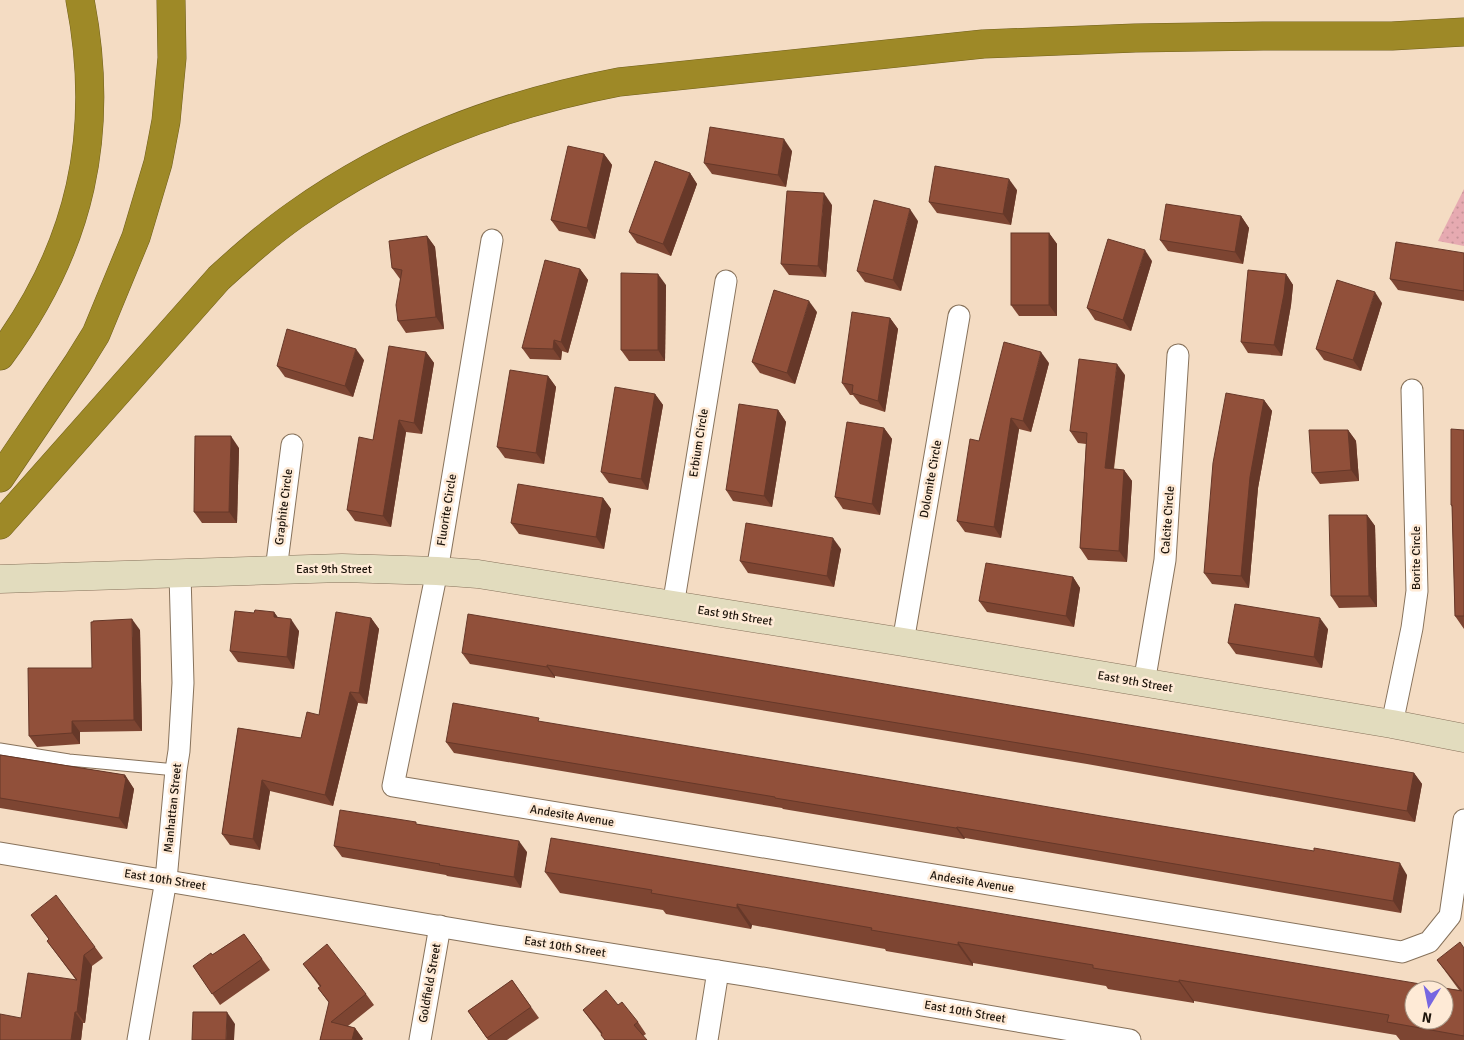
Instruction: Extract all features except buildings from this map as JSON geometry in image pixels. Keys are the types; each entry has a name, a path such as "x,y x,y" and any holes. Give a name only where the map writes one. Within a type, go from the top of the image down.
{"highway":[{"path":"0,356 25,320 49,277 72,218 80,187 87,148 91,94 88,50 82,7"},
{"path":"0,478 96,334 136,238 156,171 166,122 170,82 171,13"},
{"path":"4,520 219,278 256,246 295,216 373,166 444,132 492,114 576,90 619,82 983,44 1145,38 1392,36 1464,32"}],"street":[{"name":"Fluorite Circle","path":"395,778 437,571 492,240"},
{"name":"Erbium Circle","path":"673,606 726,281"},
{"name":"Dolomite Circle","path":"903,642 959,316"},
{"name":"Calcite Circle","path":"1144,683 1165,560 1178,355"},
{"name":"Borite Circle","path":"1392,724 1412,628 1417,591 1412,390"},
{"name":"Graphite Circle","path":"276,570 292,444"},
{"name":"East 9th Street","path":"0,579 342,568 478,574 903,642 1392,724 1464,738"},
{"name":"Manhattan Street","path":"138,1040 166,880 179,751 183,683 180,574"},
{"name":"Andesite Avenue","path":"395,778 393,786 1402,952 1429,942 1450,916 1464,820"},
{"name":"East 10th Street","path":"0,853 1130,1040"},
{"name":"Goldfield Street","path":"420,1040 440,926"},
{"path":"707,1040 718,971"}],"lane":[{"path":"0,750 69,760 176,770"}],"shaded area":[{"path":"1464,189 1464,246 1438,241"}]}
